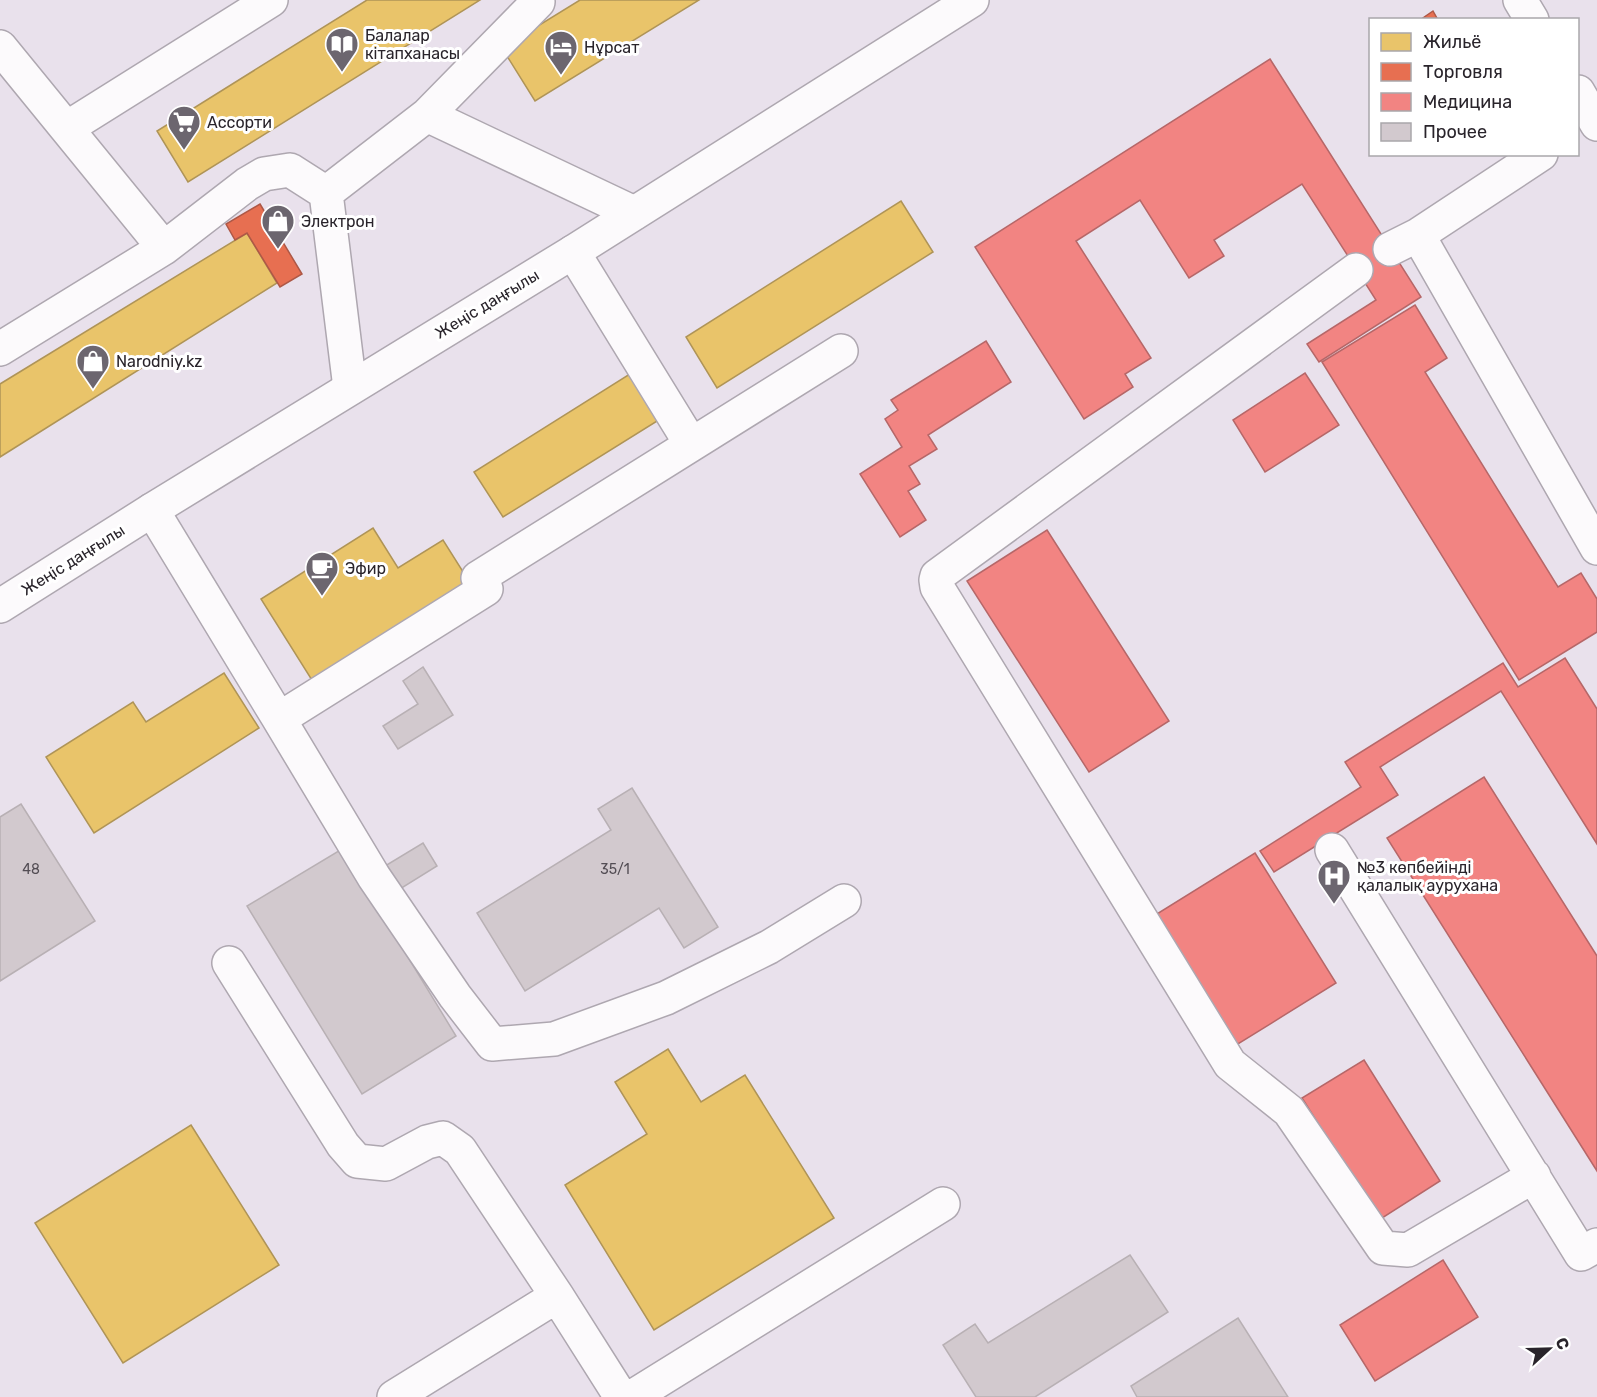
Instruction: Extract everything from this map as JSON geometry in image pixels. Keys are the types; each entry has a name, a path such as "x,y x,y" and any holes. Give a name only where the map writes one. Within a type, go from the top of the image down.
{"main road":[{"path":"67,128 271,0"},
{"name":"Жеңіс даңғылы","path":"0,606 573,252 972,0"},
{"path":"1520,0 1531,18"},
{"path":"326,193 426,115 538,1"},
{"path":"0,47 164,248"},
{"path":"426,115 634,213"},
{"path":"1538,156 1404,242 1597,548"},
{"path":"0,349 164,248 247,184 264,174 290,170 326,193"},
{"path":"326,193 350,388"},
{"path":"573,252 691,444"},
{"path":"1356,270 937,576 937,587 1230,1064 1289,1111 1383,1248 1408,1250 1533,1176"},
{"path":"279,719 486,589 478,578 841,351"},
{"path":"152,510 374,877 455,996 492,1044 554,1039 666,998 769,947 844,901"},
{"path":"1332,850 1581,1254 1597,1245"},
{"path":"229,963 343,1145 357,1161 386,1164 427,1142 443,1138 460,1150 621,1397"},
{"path":"632,1397 943,1204"},
{"path":"394,1397 557,1296"}],"building: Жильё":[{"path":"367,0 480,0 188,182 157,131"},
{"path":"580,0 699,0 535,101 502,48"},
{"path":"901,201 933,252 717,388 686,337"},
{"path":"247,233 277,283 0,457 0,384"},
{"path":"633,372 662,418 503,517 474,472"},
{"path":"373,528 398,568 443,540 472,586 315,685 261,599"},
{"path":"224,673 259,728 94,833 46,757 133,702 146,722"},
{"path":"668,1049 701,1102 745,1075 834,1218 654,1330 565,1185 647,1134 615,1082"},
{"path":"191,1125 279,1265 123,1363 35,1223"}],"building: Торговля":[{"path":"1433,11 1437,18 1423,18"},
{"path":"260,204 302,274 280,287 247,233 235,240 226,224"}],"building: Медицина":[{"path":"1270,59 1421,297 1319,362 1307,344 1376,300 1302,184 1214,240 1224,256 1189,278 1140,200 1076,241 1151,358 1125,374 1133,387 1084,419 975,247"},
{"path":"1415,305 1447,358 1425,372 1558,587 1581,573 1597,599 1597,632 1519,680 1322,362"},
{"path":"986,341 1011,382 928,435 937,449 909,466 920,484 908,491 926,520 900,537 860,474 902,447 885,419 898,410 891,400"},
{"path":"1305,373 1339,425 1265,472 1233,420"},
{"path":"1047,530 1169,721 1089,772 967,581"},
{"path":"1565,658 1597,709 1597,844 1501,691 1380,767 1398,795 1274,872 1260,851 1361,787 1345,762 1503,663 1518,687"},
{"path":"1484,777 1597,956 1597,1171 1387,838"},
{"path":"1255,853 1336,983 1233,1047 1152,917"},
{"path":"1364,1060 1440,1181 1379,1220 1302,1098"},
{"path":"1443,1260 1478,1317 1375,1381 1340,1325"}],"building: Прочее":[{"path":"423,667 453,715 398,749 383,726 418,704 403,681"},
{"path":"632,788 718,927 684,948 659,908 525,991 477,913 611,830 598,809"},
{"path":"21,804 95,921 0,981 0,817"},
{"path":"423,843 437,866 400,889 385,866"},
{"path":"342,849 456,1036 362,1094 247,906"},
{"path":"1130,1255 1168,1312 1035,1397 976,1397 943,1345 975,1324 988,1343"},
{"path":"1238,1318 1288,1397 1137,1397 1131,1386"}],"place":[{"name":"Балалар кітапханасы","path":"342,73"},
{"name":"Нұрсат","path":"561,76"},
{"name":"Ассорти","path":"184,151"},
{"name":"Электрон","path":"278,250"},
{"name":"Narodniy.kz","path":"93,390"},
{"name":"Эфир","path":"322,597"},
{"name":"№3 көпбейінді қалалық аурухана","path":"1334,905"}]}
